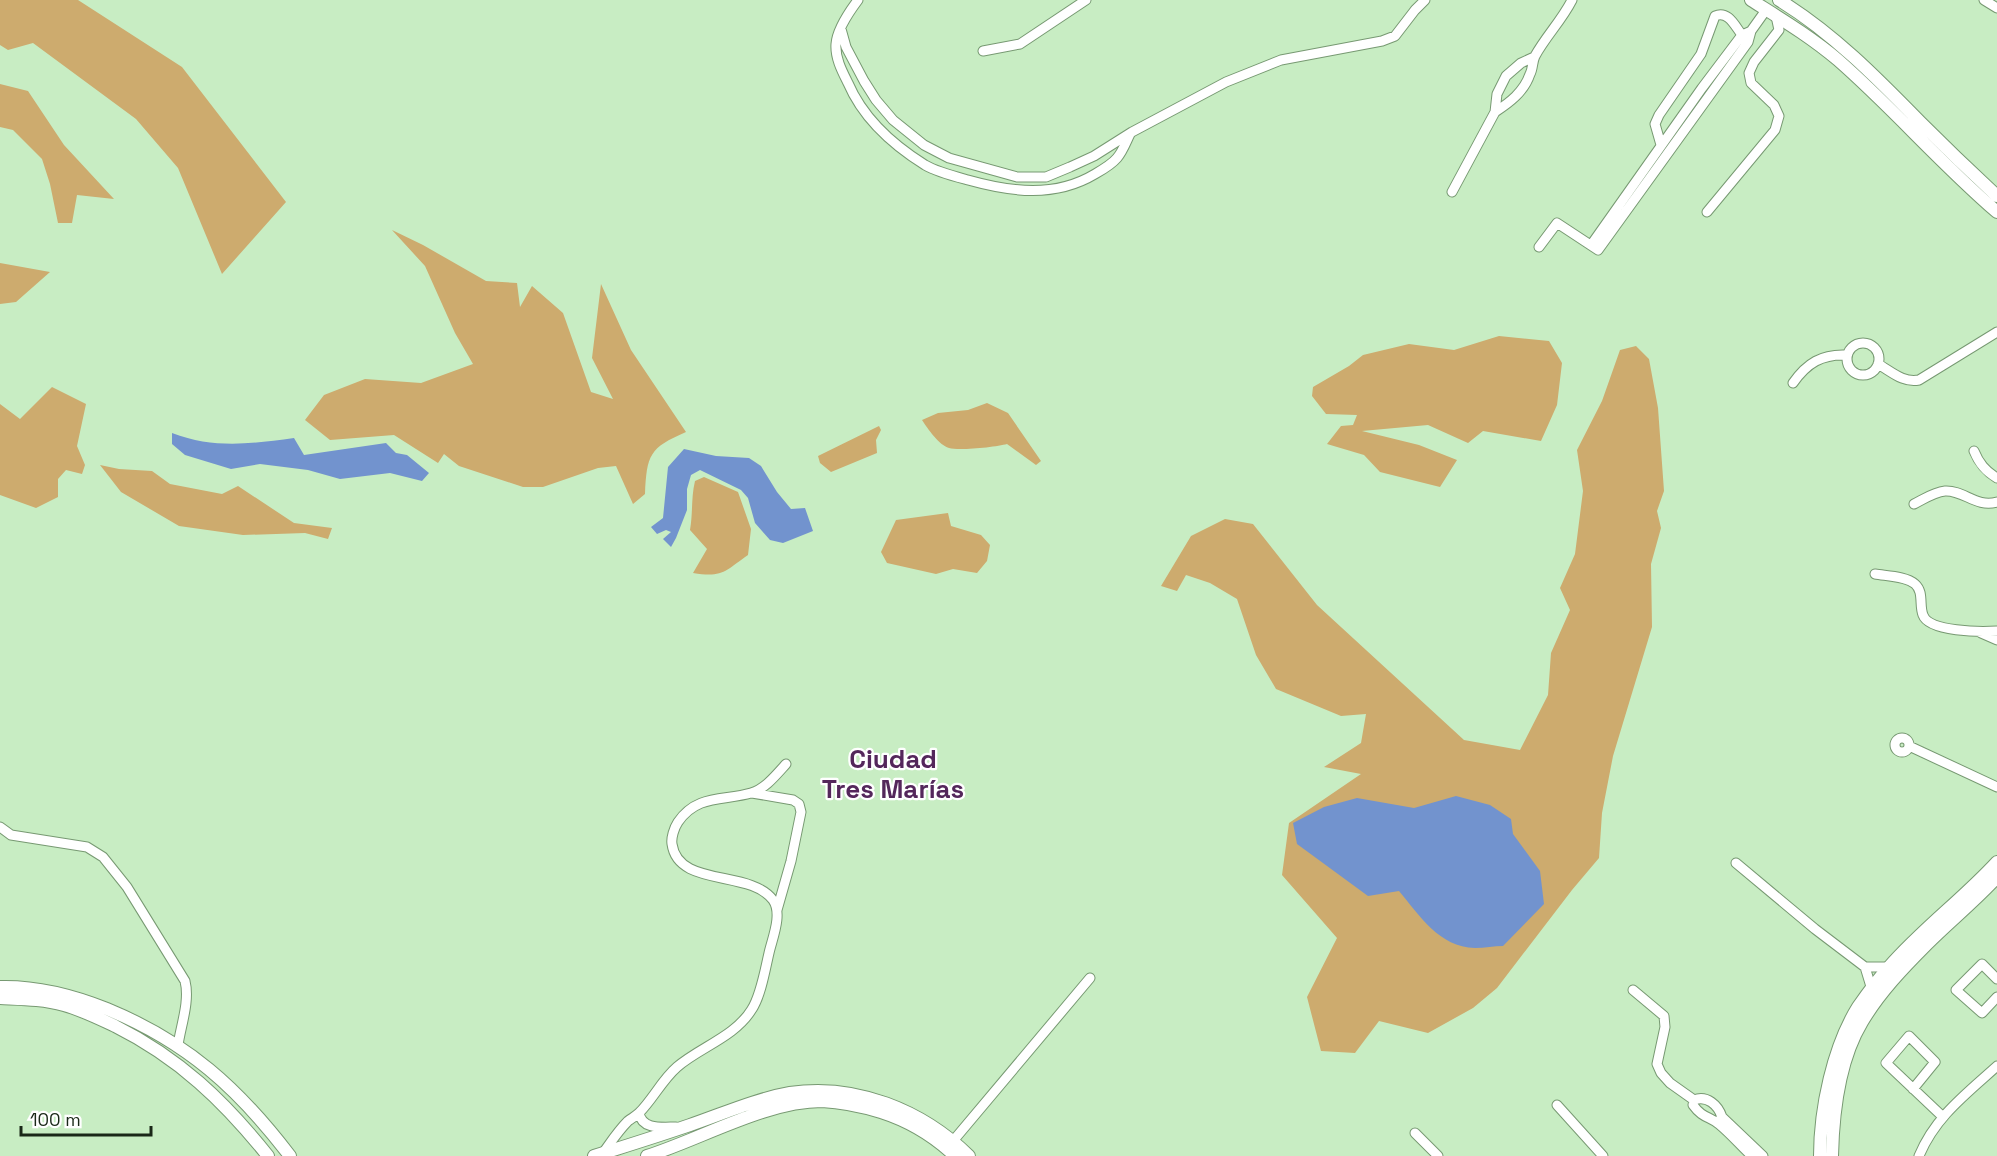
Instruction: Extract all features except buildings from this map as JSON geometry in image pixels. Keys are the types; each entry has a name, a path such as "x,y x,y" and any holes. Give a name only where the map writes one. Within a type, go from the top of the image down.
{"street":[{"path":"858,0 843,19 836,44 838,62 852,92 873,123 899,147 927,166 953,176 1008,190 1047,192 1083,182 1117,158 1131,132"},
{"path":"983,51 1020,44 1086,0"},
{"path":"841,29 846,47 876,100 893,120 924,145 949,158 1017,177 1046,177 1094,156 1131,132 1226,82 1281,60 1382,41 1395,36 1414,10 1425,0"},
{"path":"1495,112 1510,102 1523,88 1530,74 1534,57 1572,0"},
{"path":"1751,0 1798,30 1836,59 1872,91 1966,186 1997,212"},
{"path":"1779,0 1829,35 1863,64 1997,196"},
{"path":"1984,0 1997,8"},
{"path":"1771,13 1779,30"},
{"path":"1591,245 1742,36 1771,13"},
{"path":"1666,158 1659,149 1655,124 1701,54 1715,16 1726,15 1742,36"},
{"path":"1779,30 1798,30"},
{"path":"1707,212 1775,130 1779,116 1774,105 1751,82 1749,73 1754,62 1779,30"},
{"path":"1539,247 1557,223 1598,250 1748,42 1751,31"},
{"path":"1452,192 1495,112 1497,94 1506,76 1521,63 1534,57"},
{"path":"1878,364 1904,380 1919,380 1997,332"},
{"path":"1867,343 1877,351 1878,364 1870,374 1858,375 1848,368 1846,355 1854,345 1867,343"},
{"path":"1793,383 1803,369 1818,360 1834,354 1846,355"},
{"path":"1974,451 1988,473 1997,478"},
{"path":"1914,504 1930,495 1947,491 1978,502 1988,504 1997,502"},
{"path":"1875,574 1910,580 1918,586 1921,594 1922,614 1926,621 1936,626 1979,632 1997,631"},
{"path":"1979,632 1997,640"},
{"path":"1909,746 1997,787"},
{"path":"752,793 762,787 786,764"},
{"path":"598,1155 639,1113 674,1069 734,1029 752,1009 762,980 801,812 799,804 793,800 752,793 717,798 700,804 676,824 672,840 674,853 685,866 696,872 743,882 757,888 773,900 777,910"},
{"path":"0,827 12,835 87,847 103,857 128,886 185,981 187,990 178,1045"},
{"path":"1832,1156 1826,1138 1829,1081 1842,1039 1858,1007 1889,967 1997,862"},
{"path":"1736,863 1865,967 1872,990"},
{"path":"1820,1156 1838,1098 1846,1058 1861,1023 1894,979 1997,877"},
{"path":"1996,1000 1982,1013 1956,990 1982,964 1997,979"},
{"path":"1865,967 1889,967"},
{"path":"954,1141 1090,978"},
{"path":"0,987 46,989 79,998 165,1036 204,1065 240,1097 290,1156"},
{"path":"1633,990 1664,1016 1665,1027 1657,1064 1661,1073 1670,1083 1694,1100 1704,1098 1713,1103 1720,1111 1720,1120 1752,1156"},
{"path":"0,998 27,999 63,1005 90,1014 158,1049 225,1105 268,1156"},
{"path":"165,1036 181,1022"},
{"path":"1913,1089 1935,1062 1909,1036 1886,1063 1913,1089 1942,1116"},
{"path":"1919,1156 1926,1139 1942,1116 1997,1066"},
{"path":"598,1155 787,1094 812,1091 843,1092 890,1109 935,1128 954,1141 969,1156"},
{"path":"1694,1100 1693,1105 1696,1109 1711,1121 1720,1120 1763,1156"},
{"path":"648,1156 788,1105 821,1101 890,1109 955,1156"},
{"path":"1557,1105 1603,1156"},
{"path":"639,1113 640,1119 645,1124 654,1127 685,1127"},
{"path":"1415,1133 1438,1156"}],"shaded area":[{"path":"0,0 78,0 182,67 286,202 222,274 178,168 136,119 33,43 8,50 0,45"},
{"path":"0,84 28,91 64,145 114,199 77,195 72,223 58,223 42,159 13,130 0,127"},
{"path":"392,230 486,281 517,283 520,307 532,286 563,313 591,392 613,399 592,358 601,284 631,350 686,432 664,443 652,454 647,470 645,494 633,504 616,466 598,468 543,487 523,487 459,466 444,454 438,463 394,435 330,440 305,420 324,395 365,379 421,383 473,364 455,333 425,266"},
{"path":"0,263 50,272 16,302 0,304"},
{"path":"1499,336 1549,341 1562,363 1557,405 1541,441 1483,431 1468,443 1428,425 1362,431 1419,445 1457,460 1440,487 1380,472 1364,455 1327,444 1341,426 1353,425 1357,415 1326,414 1312,396 1313,387 1363,355 1409,344 1454,350"},
{"path":"1636,346 1649,359 1658,408 1664,491 1657,511 1661,528 1651,564 1652,627 1613,756 1602,813 1599,858 1497,988 1473,1008 1428,1033 1379,1021 1355,1053 1321,1051 1307,997 1337,938 1282,875 1289,823 1361,774 1324,767 1361,743 1366,714 1341,716 1276,689 1256,655 1237,599 1210,583 1186,575 1177,591 1161,586 1191,536 1225,519 1253,524 1317,605 1464,740 1520,750 1548,695 1551,653 1570,610 1560,588 1575,554 1583,491 1577,450 1602,401 1620,350"},
{"path":"52,387 86,404 77,446 85,465 82,474 66,470 58,479 58,497 36,508 0,495 0,404 20,419"},
{"path":"987,403 1008,413 1041,461 1036,465 1007,444 978,448 949,448 938,440 922,420 938,413 968,410"},
{"path":"879,426 881,430 876,440 877,453 831,472 820,463 818,456"},
{"path":"100,465 152,471 170,484 222,494 238,486 294,523 332,528 328,539 305,533 243,535 179,526 121,492"},
{"path":"704,477 738,492 751,529 748,555 723,572 711,575 693,573 707,549 690,530 695,481"},
{"path":"948,513 951,526 981,535 990,545 987,561 977,573 953,569 936,574 887,563 881,552 896,520"}],"water":[{"path":"172,433 203,441 232,444 294,438 304,455 386,443 396,453 407,455 429,473 422,481 390,473 340,479 308,470 260,464 231,469 185,455 172,444"},
{"path":"684,449 716,456 749,458 761,466 791,509 805,508 813,531 783,543 770,540 755,523 748,498 741,490 700,470 691,475 687,489 687,510 671,547 663,539 671,532 666,530 657,534 651,527 663,518 668,467"},
{"path":"1456,796 1490,805 1511,819 1513,834 1540,871 1544,904 1503,946 1475,948 1451,942 1431,928 1399,891 1368,896 1297,844 1293,823 1324,807 1357,798 1414,808"}],"district":[{"name":"Ciudad Tres Marías","path":"893,774"}]}
